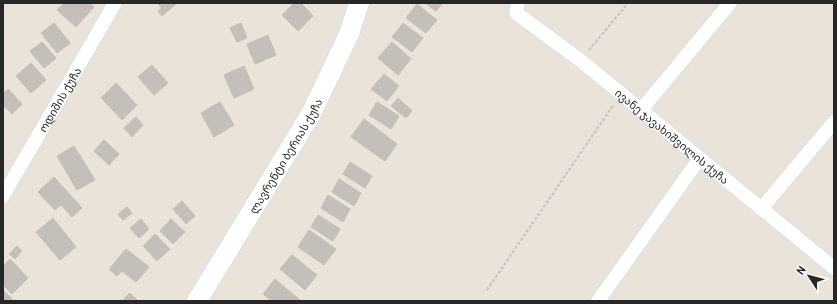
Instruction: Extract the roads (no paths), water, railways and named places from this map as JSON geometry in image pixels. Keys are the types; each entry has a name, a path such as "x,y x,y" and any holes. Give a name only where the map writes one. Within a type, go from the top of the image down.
{"main road":[{"name":"ლავრენტი ბერიას ქუჩა","path":"197,301 311,114 349,34 359,3"}],"street":[{"name":"ოდიშის ქუჩა","path":"3,196 115,3"},
{"name":"ივანე ჯავახიშვილის ქუჩა","path":"518,3 516,13 580,60 834,268"},
{"path":"641,110 730,3"},
{"path":"762,208 834,122"},
{"path":"598,301 700,158"}]}
